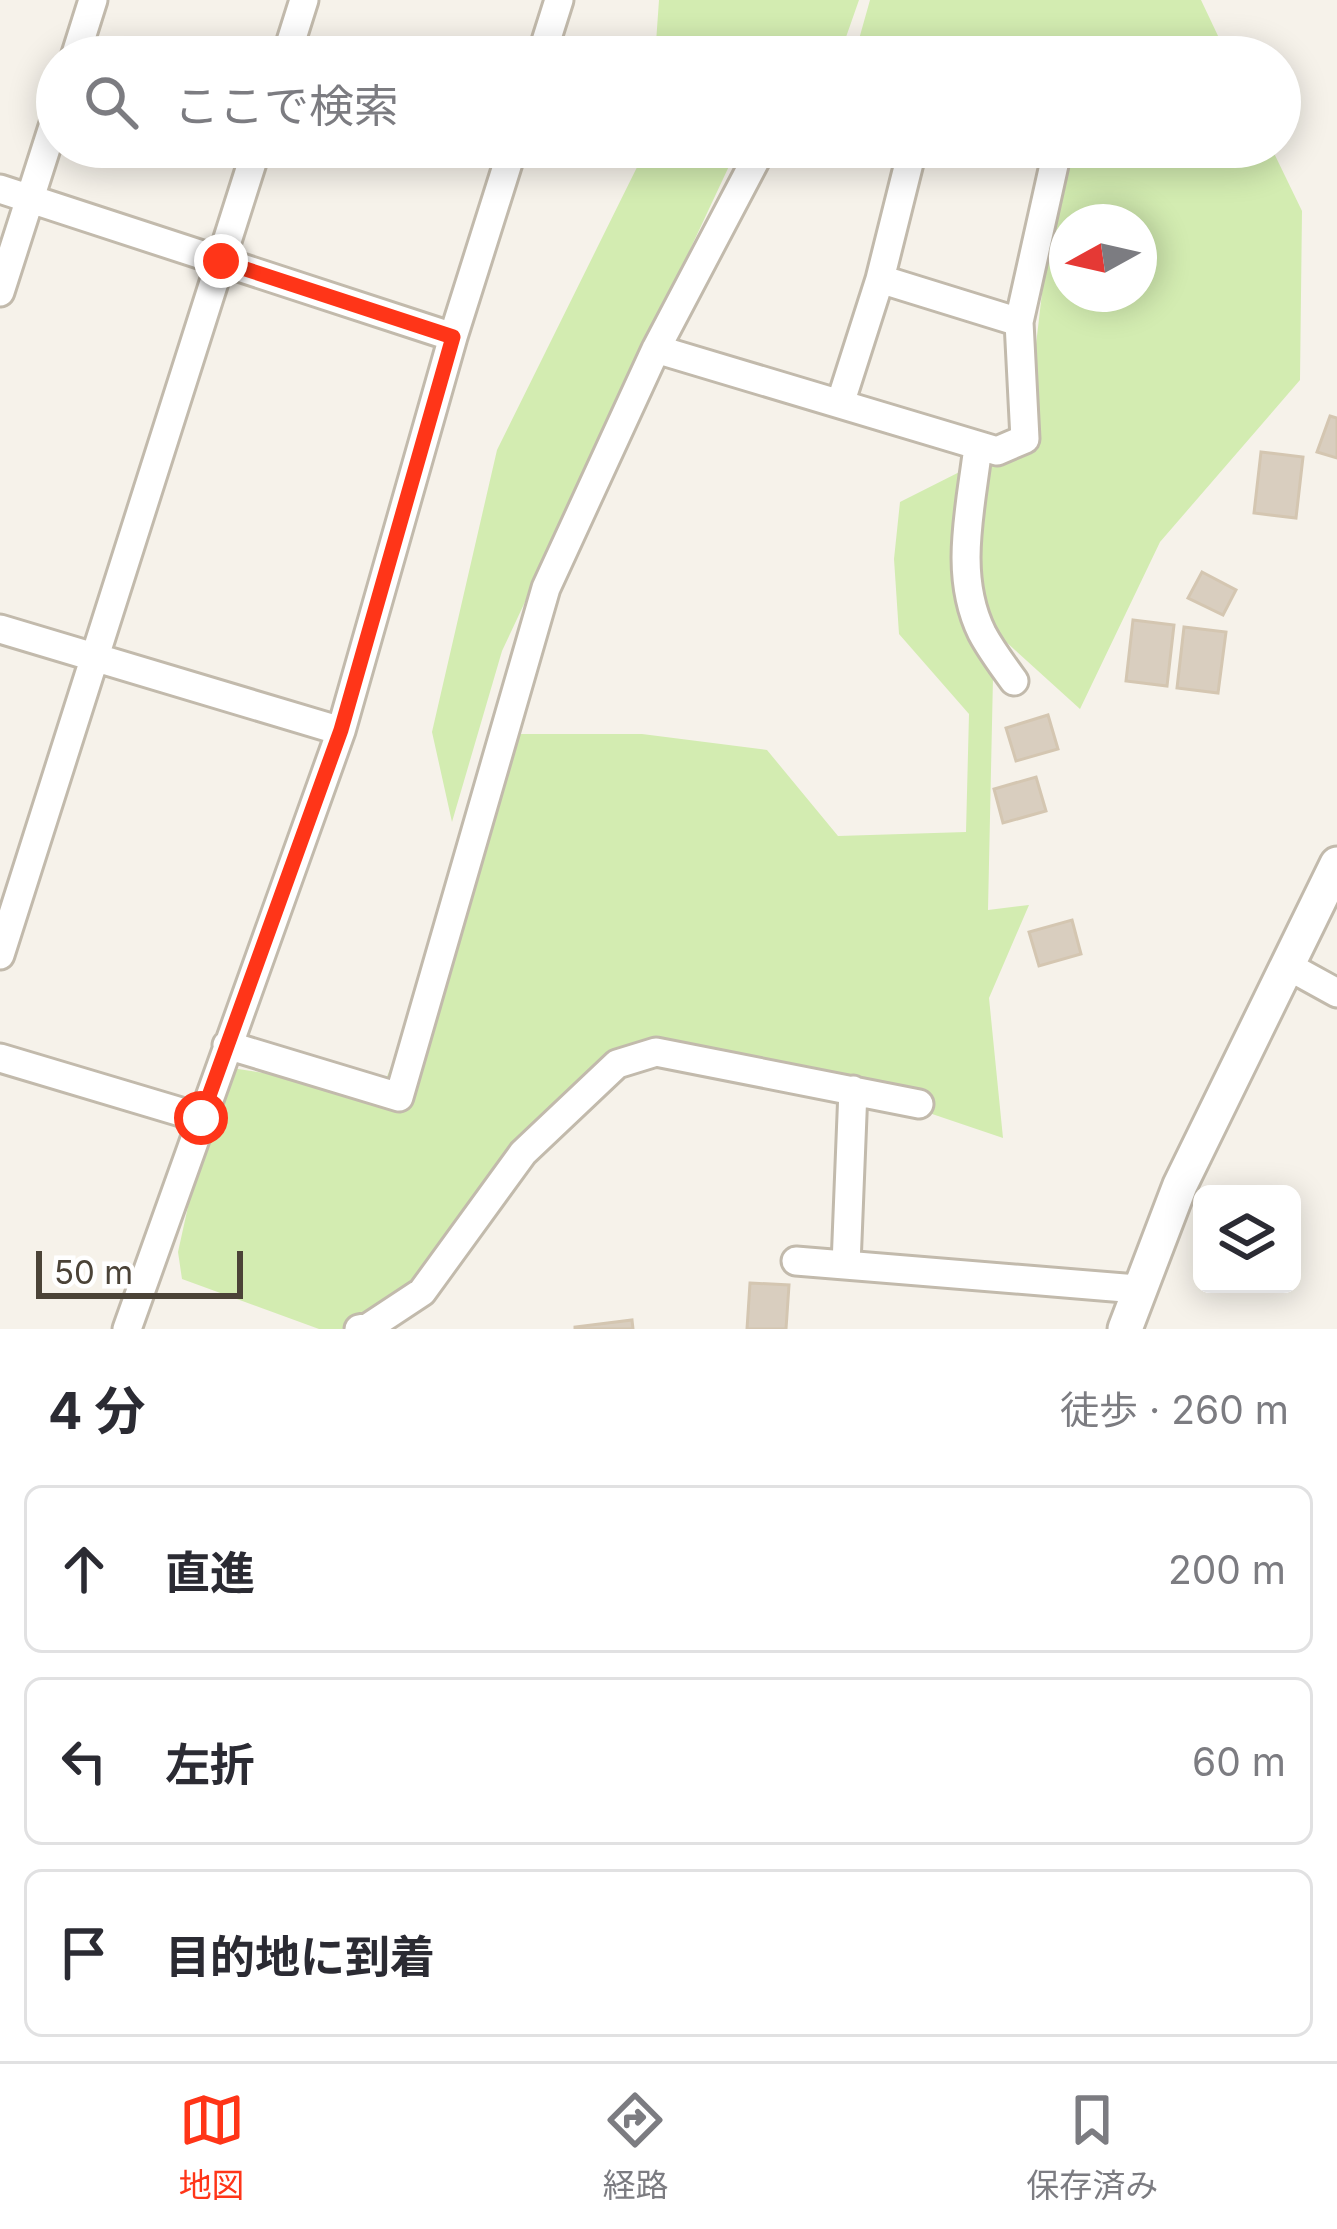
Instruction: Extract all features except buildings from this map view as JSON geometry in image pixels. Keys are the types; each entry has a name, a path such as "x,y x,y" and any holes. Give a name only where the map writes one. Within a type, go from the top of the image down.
{"street":[{"path":"82,36 93,0"},
{"path":"293,36 304,0"},
{"path":"548,36 559,0"},
{"path":"0,292 40,168"},
{"path":"0,955 250,168"},
{"path":"127,1329 341,730 505,168"},
{"path":"227,1046 399,1097 546,588 656,349 751,168"},
{"path":"840,404 880,279 908,168"},
{"path":"656,349 997,452 1025,439 1019,322 1053,168"},
{"path":"0,189 453,337"},
{"path":"880,279 1019,322"},
{"path":"978,446 965,555 968,591 982,633 1013,681"},
{"path":"0,628 341,730"},
{"path":"1125,1329 1180,1185 1337,864"},
{"path":"1288,966 1337,993"},
{"path":"359,1329 369,1328 422,1292 523,1153 617,1064 656,1052 919,1104"},
{"path":"0,1058 201,1118"},
{"path":"846,1265 853,1090"},
{"path":"796,1261 1137,1288"}],"green space":[{"path":"659,0 859,0 846,36 656,36"},
{"path":"870,0 1201,0 1218,36 860,36"},
{"path":"637,168 728,168 502,651 452,822 432,732 497,450"},
{"path":"1057,168 1281,168 1302,211 1300,380 1160,542 1080,709 994,631 988,910 1029,905 989,998 1003,1138 876,1095 671,1054 617,1064 422,1292 342,1329 319,1329 182,1279 178,1252 219,1066 381,1091 520,734 642,734 767,750 838,836 966,832 969,714 899,634 894,559 900,502 1025,439 1049,233 1049,312 1157,312 1157,204 1052,204"}],"route":[{"path":"201,1118 341,730 453,337 221,261"}]}
